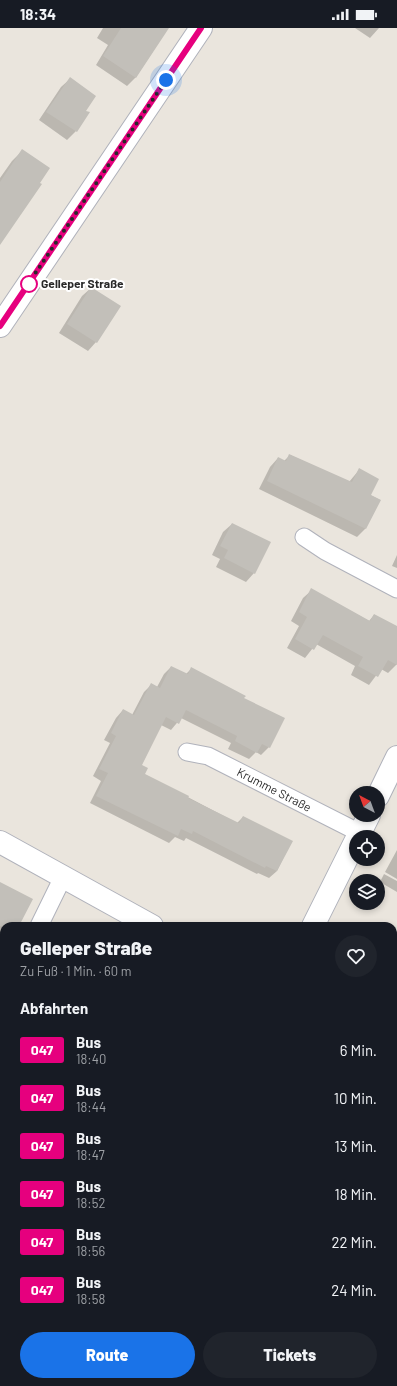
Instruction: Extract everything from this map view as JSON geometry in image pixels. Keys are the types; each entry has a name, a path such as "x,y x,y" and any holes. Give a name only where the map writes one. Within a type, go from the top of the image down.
{"street":[{"path":"0,326 201,28"},
{"path":"383,786 397,757"},
{"path":"0,842 145,922"},
{"name":"Krumme Straße","path":"315,922 349,853"}],"lane":[{"path":"304,537 325,552 397,589"},
{"name":"Krumme Straße","path":"186,752 208,756 358,830"},
{"path":"41,922 63,877"}],"building":[{"path":"121,28 169,28 136,78 103,56"},
{"path":"70,77 96,96 86,111 90,112 77,132 46,112"},
{"path":"22,149 50,168 40,183 42,184 0,245 0,182"},
{"path":"91,287 121,306 97,343 67,324"},
{"path":"289,454 352,482 359,468 379,479 371,495 381,500 366,529 267,481 278,457 286,461"},
{"path":"232,523 271,542 255,574 224,558 228,550 220,546"},
{"path":"311,588 370,621 374,614 397,626 397,665 388,660 378,677 358,666 363,657 323,635 314,650 295,639 307,617 299,612"},
{"path":"171,666 188,674 191,667 246,696 244,698 285,718 270,748 262,744 257,753 235,741 237,736 186,710 179,724 166,717 142,765 148,768 145,774 189,796 188,798 239,823 243,816 293,841 277,871 266,866 265,868 193,831 192,834 181,829 178,836 96,796 108,773 99,769 116,736 111,733 123,709 134,715 151,683 160,688"},
{"path":"0,882 33,899 21,922 0,922"}],"bus line":[{"name":"047","path":"0,326 201,28"}],"place":[{"name":"Gelleper Straße","path":"29,284"}],"route":[{"path":"29,284 26,287 166,80"}]}
